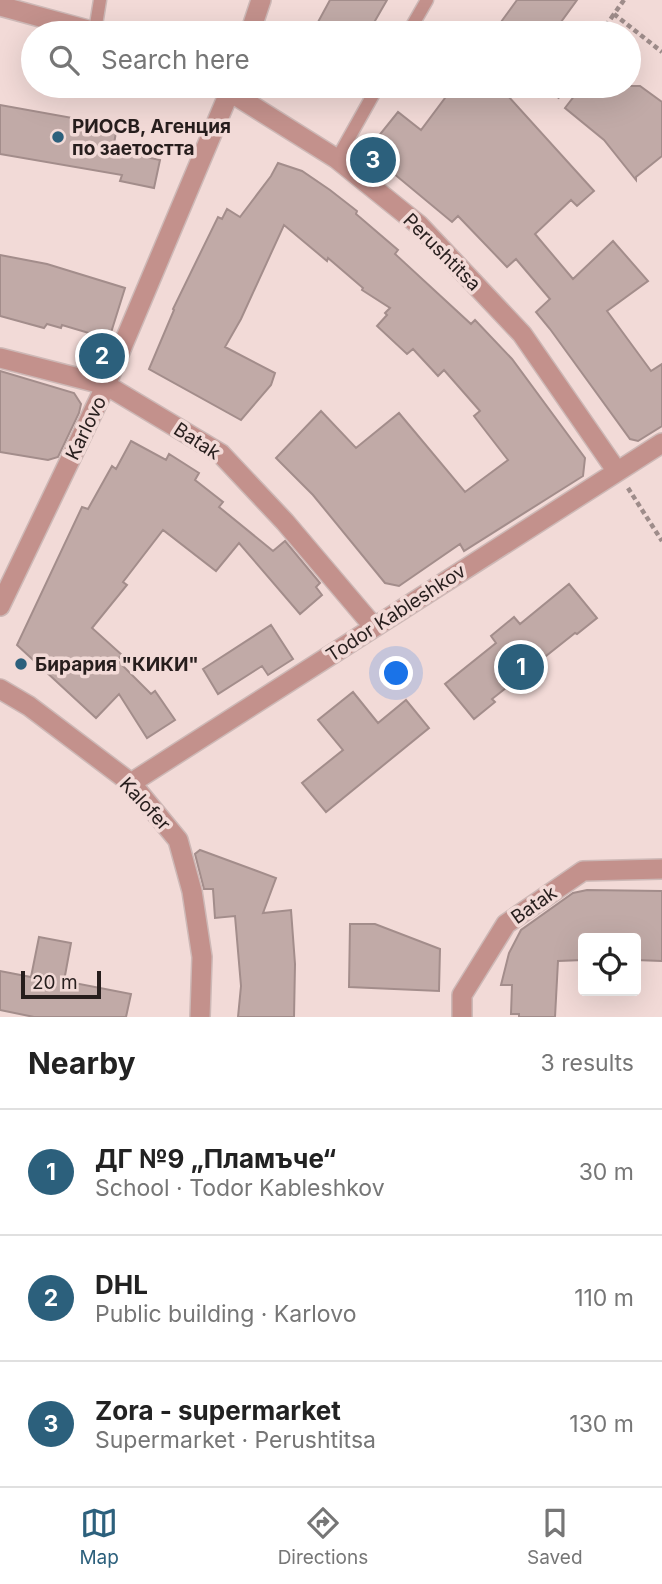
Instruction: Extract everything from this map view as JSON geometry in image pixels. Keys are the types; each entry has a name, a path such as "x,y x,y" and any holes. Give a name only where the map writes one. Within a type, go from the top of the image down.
{"street":[{"path":"254,21 261,0"},
{"path":"0,6 56,21"},
{"name":"Karlovo","path":"0,606 106,385 222,98"},
{"name":"Perushtitsa","path":"242,98 337,159 419,225 522,334 617,470"},
{"name":"Batak","path":"0,358 106,385 221,454 285,522 374,628"},
{"name":"Todor Kableshkov","path":"131,783 662,443"},
{"name":"Kalofer","path":"0,689 29,706 131,783 178,840 192,891 202,957 200,1017"},
{"name":"Batak","path":"462,1017 462,995 506,924 583,871 662,869"}],"lane":[{"path":"98,21 100,0"},
{"path":"415,21 427,0"},
{"path":"337,159 371,98"}],"path":[{"path":"609,21 624,0"},
{"path":"614,13 624,21"},
{"path":"641,35 662,52"},
{"path":"617,470 662,541"}],"building":[{"path":"330,0 387,0 375,21 319,21"},
{"path":"517,0 577,0 562,21 502,21"},
{"path":"641,87 662,102 662,156 636,177 636,180 604,140 565,108 573,98 641,98"},
{"path":"445,98 510,98 594,191 577,206 571,200 535,234 573,279 613,241 648,281 607,311 651,371 662,364 662,426 638,441 630,439 536,312 550,299 516,259 507,267 458,216 452,222 375,158 373,143 398,112 421,130"},
{"name":"РИОСВ, Агенция по заетостта","path":"0,105 117,126 113,150 160,160 154,188 120,181 122,175 0,154"},
{"path":"278,163 302,171 357,211 356,214 398,250 395,254 471,324 475,320 512,359 585,458 583,476 464,551 460,544 399,586 385,583 313,495 276,458 321,411 356,448 399,413 465,492 508,460 474,416 480,411 444,370 438,376 413,349 407,354 377,326 390,308 362,290 363,288 328,258 327,261 284,225 241,319 225,347 275,373 271,385 241,420 149,369 173,309 218,217 222,219 227,209 240,217"},
{"path":"0,255 47,264 125,288 109,339 62,325 61,328 47,324 44,328 0,316"},
{"path":"0,371 74,393 81,404 79,413 58,457 48,460 0,452"},
{"path":"131,441 166,460 169,454 199,473 195,480 223,502 219,507 273,551 285,541 320,583 316,587 322,595 300,614 239,543 216,571 163,530 123,582 127,585 92,628 122,655 117,660 151,694 155,691 175,720 147,738 119,694 96,718 17,645 82,507 88,509 112,466 116,469"},
{"path":"569,584 597,618 492,699 495,702 474,719 445,684 496,643 491,636 514,617 520,624"},
{"path":"271,625 293,659 268,675 262,666 218,694 203,669"},
{"path":"353,692 378,723 406,700 429,728 326,812 302,783 343,750 318,720"},
{"path":"200,850 276,878 263,913 291,910 295,964 294,1017 238,1017 241,986 235,916 215,918 213,889 204,889 195,854"},
{"path":"587,890 662,891 662,961 641,960 641,933 578,933 578,960 558,961 555,1017 519,1017 519,1014 511,1014 512,985 501,985 509,953 521,930 573,893"},
{"path":"350,924 375,924 440,949 439,991 349,987"},
{"path":"39,937 71,943 64,981 131,994 126,1017 34,1017 0,1010 0,971 31,977"}],"place":[{"name":"РИОСВ, Агенция по заетостта","path":"58,137"},
{"name":"Zora - supermarket","path":"373,160"},
{"name":"DHL","path":"102,356"},
{"name":"Бирария \"КИКИ\"","path":"21,664"},
{"name":"ДГ №9 „Пламъче“","path":"521,667"}]}
